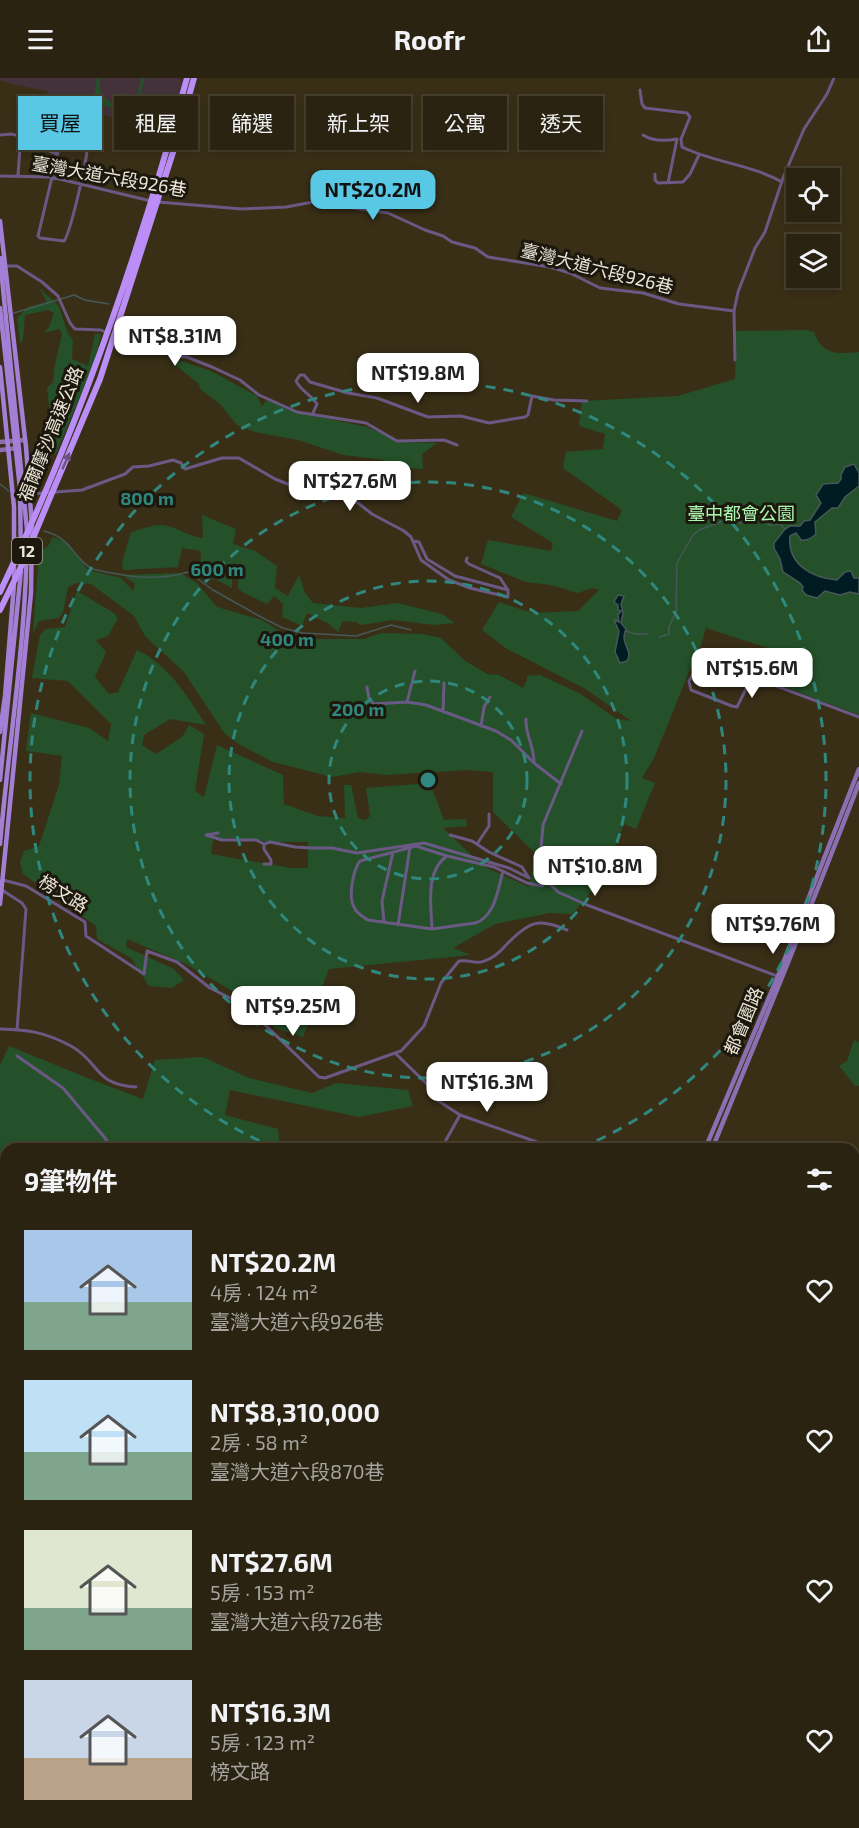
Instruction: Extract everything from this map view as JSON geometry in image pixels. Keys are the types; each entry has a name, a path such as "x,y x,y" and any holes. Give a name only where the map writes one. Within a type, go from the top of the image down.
{"highway":[{"name":"福爾摩沙高速公路","path":"0,592 87,390 130,266 187,78"},
{"name":"福爾摩沙高速公路","path":"0,610 20,569 100,379 176,143 194,78"}],"main road":[{"name":"12","path":"0,221 20,441"},
{"name":"12","path":"0,258 20,441"},
{"name":"12","path":"0,308 30,494 32,526 31,593 0,904"},
{"name":"12","path":"0,367 14,507 15,573 0,732"},
{"name":"12","path":"0,780 22,556 21,447"},
{"name":"12","path":"0,844 19,670 27,556 21,447"}],"street":[{"path":"735,360 734,311 738,292 755,248 765,232 804,129 827,94 834,78"},
{"path":"640,90 642,104 645,108 687,113 689,120 680,143 682,147 699,155 764,172 783,180"},
{"path":"0,135 18,138"},
{"path":"643,135 662,140 677,139 668,183"},
{"path":"18,175 19,150"},
{"path":"48,150 57,154"},
{"path":"58,150 38,236 60,242 64,242 67,238 88,150"},
{"path":"656,174 655,180 658,183 683,182 699,155"},
{"name":"臺灣大道六段926巷","path":"0,176 51,177 148,200 214,208 286,207 313,202 388,213 452,242 475,248 488,257 550,267 570,273 600,288 642,293 679,304 734,311"},
{"path":"5,266 17,266 42,282 60,300 75,329 101,330 132,347 157,346 172,356 187,357 240,380 259,395 297,412 366,423 397,441 444,440 457,445"},
{"path":"313,413 317,404 298,385 296,381 300,375 304,375 310,382 377,399 416,414 428,417 460,416 489,423 525,417 528,415 532,396 554,400 587,401"},
{"path":"0,442 20,441"},
{"path":"0,450 21,447"},
{"path":"30,494 82,490 125,474 133,467 173,460 181,463 185,469 230,457 238,458 275,479 308,492 326,492 358,503 372,514 404,531 413,541 421,560 454,583 508,597 508,590 500,578 469,564 466,561 467,558"},
{"path":"413,541 419,542 427,558 455,576 508,590"},
{"path":"407,702 415,671"},
{"path":"694,672 689,681 691,690 732,706 737,707 752,679 756,678 859,717"},
{"path":"444,682 444,712"},
{"path":"367,687 369,699 374,704 407,702 426,705 511,740 534,763 561,784"},
{"path":"481,726 484,707 490,697"},
{"path":"526,719 526,729 534,751 534,763"},
{"path":"582,731 543,825 540,860 547,881 558,892 587,905 780,977"},
{"name":"都會園路","path":"708,1143 780,977 859,769"},
{"name":"都會園路","path":"714,1143 859,783"},
{"path":"477,844 489,826 489,814"},
{"path":"218,833 207,835 222,840 256,840 264,844 270,842 303,848 332,848 357,853 424,843 508,867 529,878 522,867 477,844 450,835"},
{"path":"264,844 264,849 271,860 271,864 264,864"},
{"path":"503,871 492,907 486,917 475,923 432,929 398,925 368,920 353,907 352,890 355,870 360,861 416,846 503,871 527,883 542,886 547,881"},
{"path":"398,925 410,847"},
{"path":"384,922 382,901 393,852"},
{"path":"432,929 430,891 439,861 447,856"},
{"name":"榜文路","path":"3,879 26,886 85,922 86,936 144,974 147,951 177,962 210,988 234,1000 258,1018 319,1077 325,1078 395,1053"},
{"path":"1,890 22,903 26,909 17,1030"},
{"path":"540,1143 460,1115 437,1100 429,1086 395,1053 401,1051 424,1026 441,983 459,961 480,963 492,958 530,924 542,921 567,930"},
{"path":"0,1029 36,1031 72,1047 104,1079 136,1087"},
{"path":"17,1056 63,1088 108,1143"},
{"path":"444,1143 460,1115"}],"shaded area":[{"path":"0,78 179,78 184,82 181,96 114,96 114,118 102,115 102,96 46,96 48,91 0,80"}],"green space":[{"path":"97,78 101,78 102,94 114,104 114,108 102,104 102,96 96,96"},
{"path":"142,78 145,78 140,96 136,96"},
{"path":"39,288 59,306 68,334 73,339 72,359 88,366 95,334 101,334 94,364 55,456 47,388 53,382 62,334 59,329 44,333 54,313 48,310 25,315 23,340 20,343 17,318 28,307 47,302"},
{"name":"臺中都會公園","path":"807,330 814,332 822,346 832,352 859,352 859,715 758,677 774,650 706,628 698,654 654,758 642,778 655,783 636,829 624,824 598,882 572,914 550,913 495,924 453,948 471,955 329,969 303,1037 275,1028 239,995 186,964 127,939 126,947 174,969 184,980 172,988 149,986 131,958 97,939 96,926 23,874 20,862 24,851 39,846 59,785 62,756 26,751 31,713 89,728 108,741 111,724 68,681 32,678 40,635 46,629 65,627 77,591 114,613 118,618 108,636 96,640 106,652 95,677 109,694 118,692 137,650 168,672 206,725 170,719 144,735 142,745 156,754 182,737 189,725 204,734 195,791 204,797 217,745 283,775 284,804 318,816 345,818 344,785 351,785 358,818 365,820 370,816 366,788 430,783 444,820 466,819 467,826 443,828 483,866 529,887 536,854 493,812 493,772 467,770 385,775 361,772 332,777 273,762 240,745 225,734 184,672 145,636 134,616 91,584 76,583 68,587 63,612 59,618 39,621 33,633 39,552 48,546 53,537 68,543 88,570 121,578 133,591 135,584 123,575 180,573 197,583 217,607 262,620 292,639 364,639 381,633 422,634 441,638 464,660 487,674 499,675 523,688 527,676 540,675 579,693 617,719 631,721 584,688 507,649 482,630 499,602 532,613 578,611 599,590 592,588 578,593 551,585 526,582 481,564 488,540 551,551 553,543 511,517 523,493 617,521 622,510 563,468 566,452 603,449 605,434 579,426 582,401 678,396 735,379 736,331","holes":["235,838 272,842 308,842 308,868 291,868 211,854 213,839"]},
{"path":"172,358 211,371 257,396 262,406 267,400 292,411 367,427 401,442 437,443 422,454 423,469 405,468 383,460 344,455 298,440 255,432 237,425 220,404 200,389 199,384 173,363"},
{"path":"202,515 236,529 233,544 255,551 277,566 275,588 288,596 299,575 305,593 313,603 361,608 397,603 442,614 455,623 434,625 393,620 361,625 356,622 343,621 338,632 329,624 307,613 302,626 282,617 283,604 274,596 267,604 242,592 238,588 239,564 232,570 232,588 200,571 201,551 182,548 178,567 123,570 122,562 131,532 160,525 203,538"},
{"path":"854,1040 859,1042 859,1086 855,1086 839,1066 847,1061"},
{"path":"9,1046 143,1099 155,1060 203,1057 249,1078 312,1093 336,1083 408,1090 413,1106 359,1117 230,1090 225,1115 278,1129 279,1143 0,1143 0,1065"}],"water":[{"path":"854,464 859,473 859,486 845,497 838,508 832,508 815,522 816,534 814,536 801,540 796,533 790,536 790,546 797,562 811,573 837,580 845,572 851,571 854,578 859,578 859,594 850,592 840,595 825,591 817,598 806,595 800,583 783,572 774,543 785,529 790,526 800,526 804,521 810,520 821,503 816,495 823,484 838,483 845,467"},
{"path":"618,595 624,596 621,604 623,613 621,623 626,629 624,639 629,653 627,661 620,663 615,652 619,631 614,620 619,622 618,615 621,611 614,602"}],"waterway":[{"path":"14,313 74,295 85,300 109,304"},
{"path":"0,484 9,491"},
{"path":"659,637 669,634 669,627 677,610 677,563 693,535 699,530 723,521 742,523 759,520 770,525 780,524 785,529"},
{"path":"44,531 61,538 92,569 128,576 152,577 188,572 213,590 283,628 303,633 356,636 391,625 411,630"},
{"path":"626,631 648,634"}]}
